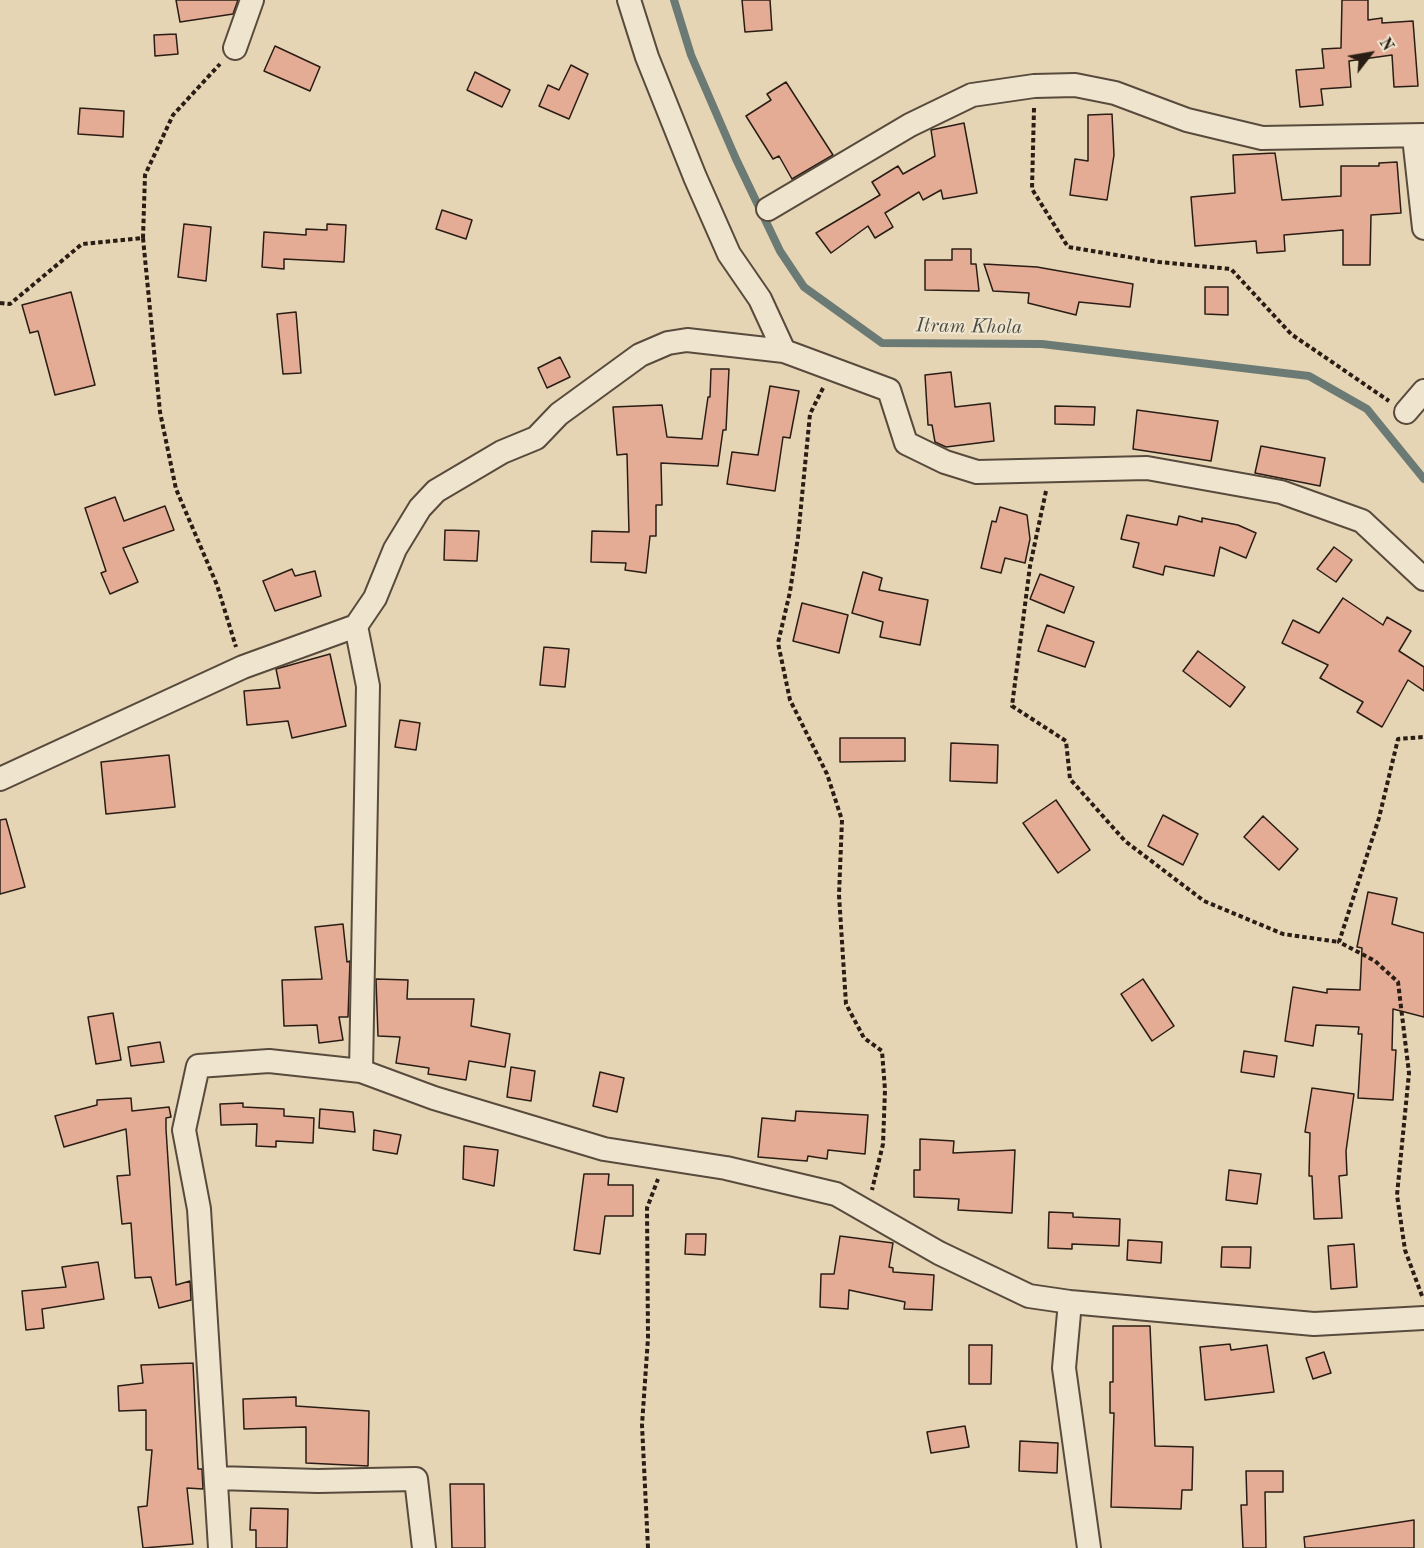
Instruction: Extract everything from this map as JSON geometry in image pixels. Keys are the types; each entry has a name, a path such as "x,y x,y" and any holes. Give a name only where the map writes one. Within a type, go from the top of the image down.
{"street":[{"path":"235,48 252,0"},
{"path":"629,0 651,67 729,254 760,299 784,351"},
{"path":"768,209 910,125 972,95 1034,86 1075,85 1115,93 1187,120 1262,138 1419,136 1424,228"},
{"path":"0,779 243,667 356,626 375,598 395,549 407,528 420,508 436,491 502,452 536,438 559,414 640,355 668,343 687,340 784,351 889,390 906,443 945,462 977,472 1147,468 1281,492 1362,521 1424,579"},
{"path":"1406,412 1424,391"},
{"path":"356,626 368,686 361,1071"},
{"path":"220,1548 199,1209 184,1130 198,1066 269,1061 361,1071 434,1098 604,1149 726,1168 836,1194 939,1253 1029,1296 1070,1302 1314,1324 1424,1317"},
{"path":"1070,1302 1064,1368 1089,1548"},
{"path":"217,1478 318,1481 416,1479 424,1548"}],"path":[{"path":"235,48 173,114 145,175 143,238 160,412 176,489 217,585 243,667"},
{"path":"1034,86 1032,189 1068,247 1159,262 1231,269 1291,334 1406,412"},
{"path":"0,303 10,304 82,244 143,238"},
{"path":"833,369 810,414 798,537 790,592 778,643 790,700 827,774 842,820 839,895 846,1004 864,1038 882,1051 885,1090 883,1144 866,1211"},
{"path":"1050,470 1030,566 1012,706 1066,741 1070,780 1125,841 1204,901 1283,934 1339,942 1375,961 1398,982 1409,1073 1397,1196 1405,1250 1424,1303"},
{"path":"1339,942 1379,818 1398,739 1424,737"},
{"path":"648,1548 642,1425 648,1338 648,1208 665,1158"}],"building":[{"path":"176,0 238,0 233,14 180,22"},
{"path":"742,0 770,0 772,30 745,32"},
{"path":"1342,0 1368,0 1368,20 1382,18 1382,23 1413,21 1418,86 1394,87 1392,55 1349,61 1351,87 1321,89 1323,105 1300,107 1296,70 1324,68 1322,49 1341,48"},
{"path":"176,34 178,54 155,56 154,35"},
{"path":"275,46 320,67 310,91 264,71"},
{"path":"571,65 588,74 569,119 539,106 548,85 559,90"},
{"path":"475,72 510,90 502,107 467,90"},
{"path":"786,82 833,155 792,179 779,156 773,159 746,116 771,100 767,94"},
{"path":"80,108 124,111 123,137 78,134"},
{"path":"1112,114 1114,155 1107,200 1070,195 1075,159 1088,161 1088,115"},
{"path":"964,123 977,193 943,199 941,190 923,200 919,192 885,213 893,227 875,238 868,226 831,253 816,233 880,195 872,182 898,166 903,174 935,156 931,130"},
{"path":"1275,153 1282,200 1341,196 1341,166 1379,166 1379,163 1397,162 1401,213 1371,215 1370,265 1343,265 1343,230 1284,235 1285,251 1257,253 1256,241 1195,246 1191,197 1235,193 1233,155"},
{"path":"442,210 472,220 466,239 436,229"},
{"path":"184,224 211,227 206,281 178,277"},
{"path":"327,224 346,225 344,262 284,259 284,269 262,267 264,232 306,235 306,229 327,230"},
{"path":"952,249 971,249 971,264 976,264 979,291 925,290 925,260 952,260"},
{"path":"984,264 1037,267 1133,284 1130,307 1079,302 1076,315 1028,303 1029,293 993,291"},
{"path":"1205,287 1228,287 1228,315 1205,314"},
{"path":"71,292 95,385 55,395 38,331 30,333 22,305"},
{"path":"296,312 301,373 283,374 277,314"},
{"path":"560,357 570,377 547,388 538,368"},
{"path":"711,369 729,369 726,430 723,430 718,466 661,463 662,505 656,505 656,536 650,536 646,573 625,570 626,563 591,562 592,531 629,532 627,454 617,455 613,407 662,405 667,437 702,439 708,397 710,397"},
{"path":"951,372 955,407 990,403 994,441 946,447 935,442 932,425 928,425 925,375"},
{"path":"770,386 799,391 790,438 783,437 775,491 727,484 732,452 758,455"},
{"path":"1055,406 1095,407 1094,425 1055,424"},
{"path":"1137,410 1218,421 1211,461 1133,449"},
{"path":"1261,446 1325,458 1320,486 1255,473"},
{"path":"115,497 124,521 165,506 174,530 123,548 138,582 110,594 101,573 106,571 85,508"},
{"path":"1000,507 1027,515 1030,539 1025,563 1005,558 1001,573 981,568 992,521 996,522"},
{"path":"1127,515 1177,525 1179,516 1202,522 1202,518 1238,525 1256,533 1246,558 1220,547 1214,576 1165,566 1163,575 1133,567 1139,543 1121,539"},
{"path":"445,530 479,531 477,561 444,560"},
{"path":"1334,547 1352,560 1336,582 1317,569"},
{"path":"292,569 295,576 315,571 321,596 275,611 263,581"},
{"path":"863,572 882,578 879,590 928,600 920,645 880,637 883,622 852,613"},
{"path":"1040,574 1074,587 1064,613 1030,599"},
{"path":"1343,598 1383,625 1387,617 1411,631 1399,651 1424,667 1424,691 1408,680 1382,727 1357,712 1363,702 1320,678 1328,665 1282,643 1293,620 1319,633"},
{"path":"802,603 848,615 839,653 793,641"},
{"path":"1047,625 1094,642 1085,667 1038,651"},
{"path":"544,647 569,649 565,687 540,685"},
{"path":"1198,651 1245,687 1230,707 1183,671"},
{"path":"330,654 346,726 292,738 288,721 247,725 244,691 280,688 276,669"},
{"path":"400,720 420,723 416,750 395,747"},
{"path":"840,738 905,738 905,761 840,762"},
{"path":"951,743 998,745 997,783 950,781"},
{"path":"169,755 175,807 106,814 101,762"},
{"path":"1056,800 1090,850 1058,873 1023,823"},
{"path":"1163,815 1198,834 1183,865 1148,846"},
{"path":"1263,816 1298,849 1279,870 1244,837"},
{"path":"6,819 25,887 0,894 0,820"},
{"path":"1368,892 1397,898 1392,924 1424,933 1424,1017 1393,1009 1392,1050 1396,1050 1393,1100 1358,1098 1362,1034 1358,1034 1359,1027 1316,1025 1313,1046 1285,1041 1293,987 1327,993 1327,989 1360,990 1362,948 1357,947"},
{"path":"343,924 347,962 350,961 348,1017 339,1017 343,1040 319,1043 317,1025 284,1026 282,980 322,979 315,927"},
{"path":"376,979 408,980 407,999 474,999 471,1026 510,1034 505,1067 469,1061 466,1080 428,1074 429,1068 396,1063 400,1037 378,1036"},
{"path":"1143,979 1174,1026 1152,1041 1121,994"},
{"path":"113,1013 121,1060 96,1064 88,1017"},
{"path":"160,1042 164,1062 131,1066 128,1047"},
{"path":"1244,1051 1277,1056 1274,1077 1241,1072"},
{"path":"511,1067 535,1071 531,1101 507,1097"},
{"path":"600,1072 624,1078 617,1112 593,1106"},
{"path":"1312,1088 1354,1094 1346,1151 1347,1175 1339,1176 1342,1218 1314,1219 1312,1176 1309,1176 1310,1133 1305,1132"},
{"path":"131,1098 132,1111 169,1107 171,1117 166,1118 166,1129 176,1285 190,1281 191,1300 159,1308 151,1277 135,1278 131,1223 122,1224 117,1176 130,1175 126,1129 64,1147 55,1116 97,1105 97,1100"},
{"path":"243,1103 243,1107 284,1109 284,1116 314,1118 313,1143 276,1141 276,1147 256,1146 257,1124 221,1125 220,1104"},
{"path":"320,1109 353,1112 355,1132 319,1128"},
{"path":"796,1111 868,1115 865,1154 828,1150 827,1159 808,1156 807,1161 758,1157 762,1118 795,1121"},
{"path":"374,1130 401,1135 397,1154 373,1150"},
{"path":"920,1139 954,1141 953,1153 1015,1150 1012,1213 958,1210 959,1199 914,1197 914,1170 920,1170"},
{"path":"464,1146 498,1150 494,1186 463,1179"},
{"path":"1229,1170 1261,1174 1257,1204 1226,1200"},
{"path":"584,1174 609,1174 608,1185 633,1185 633,1216 605,1216 600,1254 574,1250"},
{"path":"1049,1212 1073,1213 1073,1217 1120,1219 1119,1246 1072,1244 1072,1249 1048,1248"},
{"path":"686,1234 706,1234 705,1255 685,1254"},
{"path":"840,1236 893,1243 889,1267 893,1268 893,1272 934,1275 932,1310 904,1309 905,1302 849,1290 848,1309 820,1307 821,1274 834,1274"},
{"path":"1128,1240 1162,1242 1161,1263 1127,1260"},
{"path":"1354,1244 1357,1287 1331,1289 1328,1246"},
{"path":"1222,1247 1251,1247 1250,1268 1221,1267"},
{"path":"98,1262 104,1299 42,1309 44,1328 26,1330 22,1291 66,1287 62,1267"},
{"path":"1113,1326 1150,1326 1155,1446 1193,1447 1192,1490 1182,1490 1181,1509 1111,1507 1114,1413 1110,1413 1110,1382 1113,1382"},
{"path":"1230,1344 1231,1350 1267,1345 1274,1392 1205,1400 1200,1347"},
{"path":"969,1345 992,1345 991,1384 969,1384"},
{"path":"1324,1352 1331,1373 1313,1379 1306,1358"},
{"path":"193,1363 198,1469 202,1469 203,1489 187,1488 193,1544 143,1548 138,1507 147,1506 152,1450 146,1450 146,1410 119,1411 118,1386 143,1383 141,1365"},
{"path":"296,1397 296,1406 369,1411 368,1466 306,1463 306,1427 244,1429 243,1399"},
{"path":"965,1426 969,1447 931,1453 927,1432"},
{"path":"1020,1441 1058,1443 1057,1473 1019,1471"},
{"path":"1246,1471 1283,1471 1283,1492 1265,1492 1266,1548 1243,1548 1241,1505 1247,1505"},
{"path":"450,1484 484,1484 485,1548 452,1548"},
{"path":"251,1508 288,1509 287,1548 256,1548 256,1530 250,1530"},
{"path":"1414,1520 1414,1548 1305,1548 1304,1537"}],"waterway":[{"name":"Itram Khola","path":"674,0 691,55 736,159 780,251 804,287 882,343 1042,344 1309,376 1367,409 1424,479"}]}
